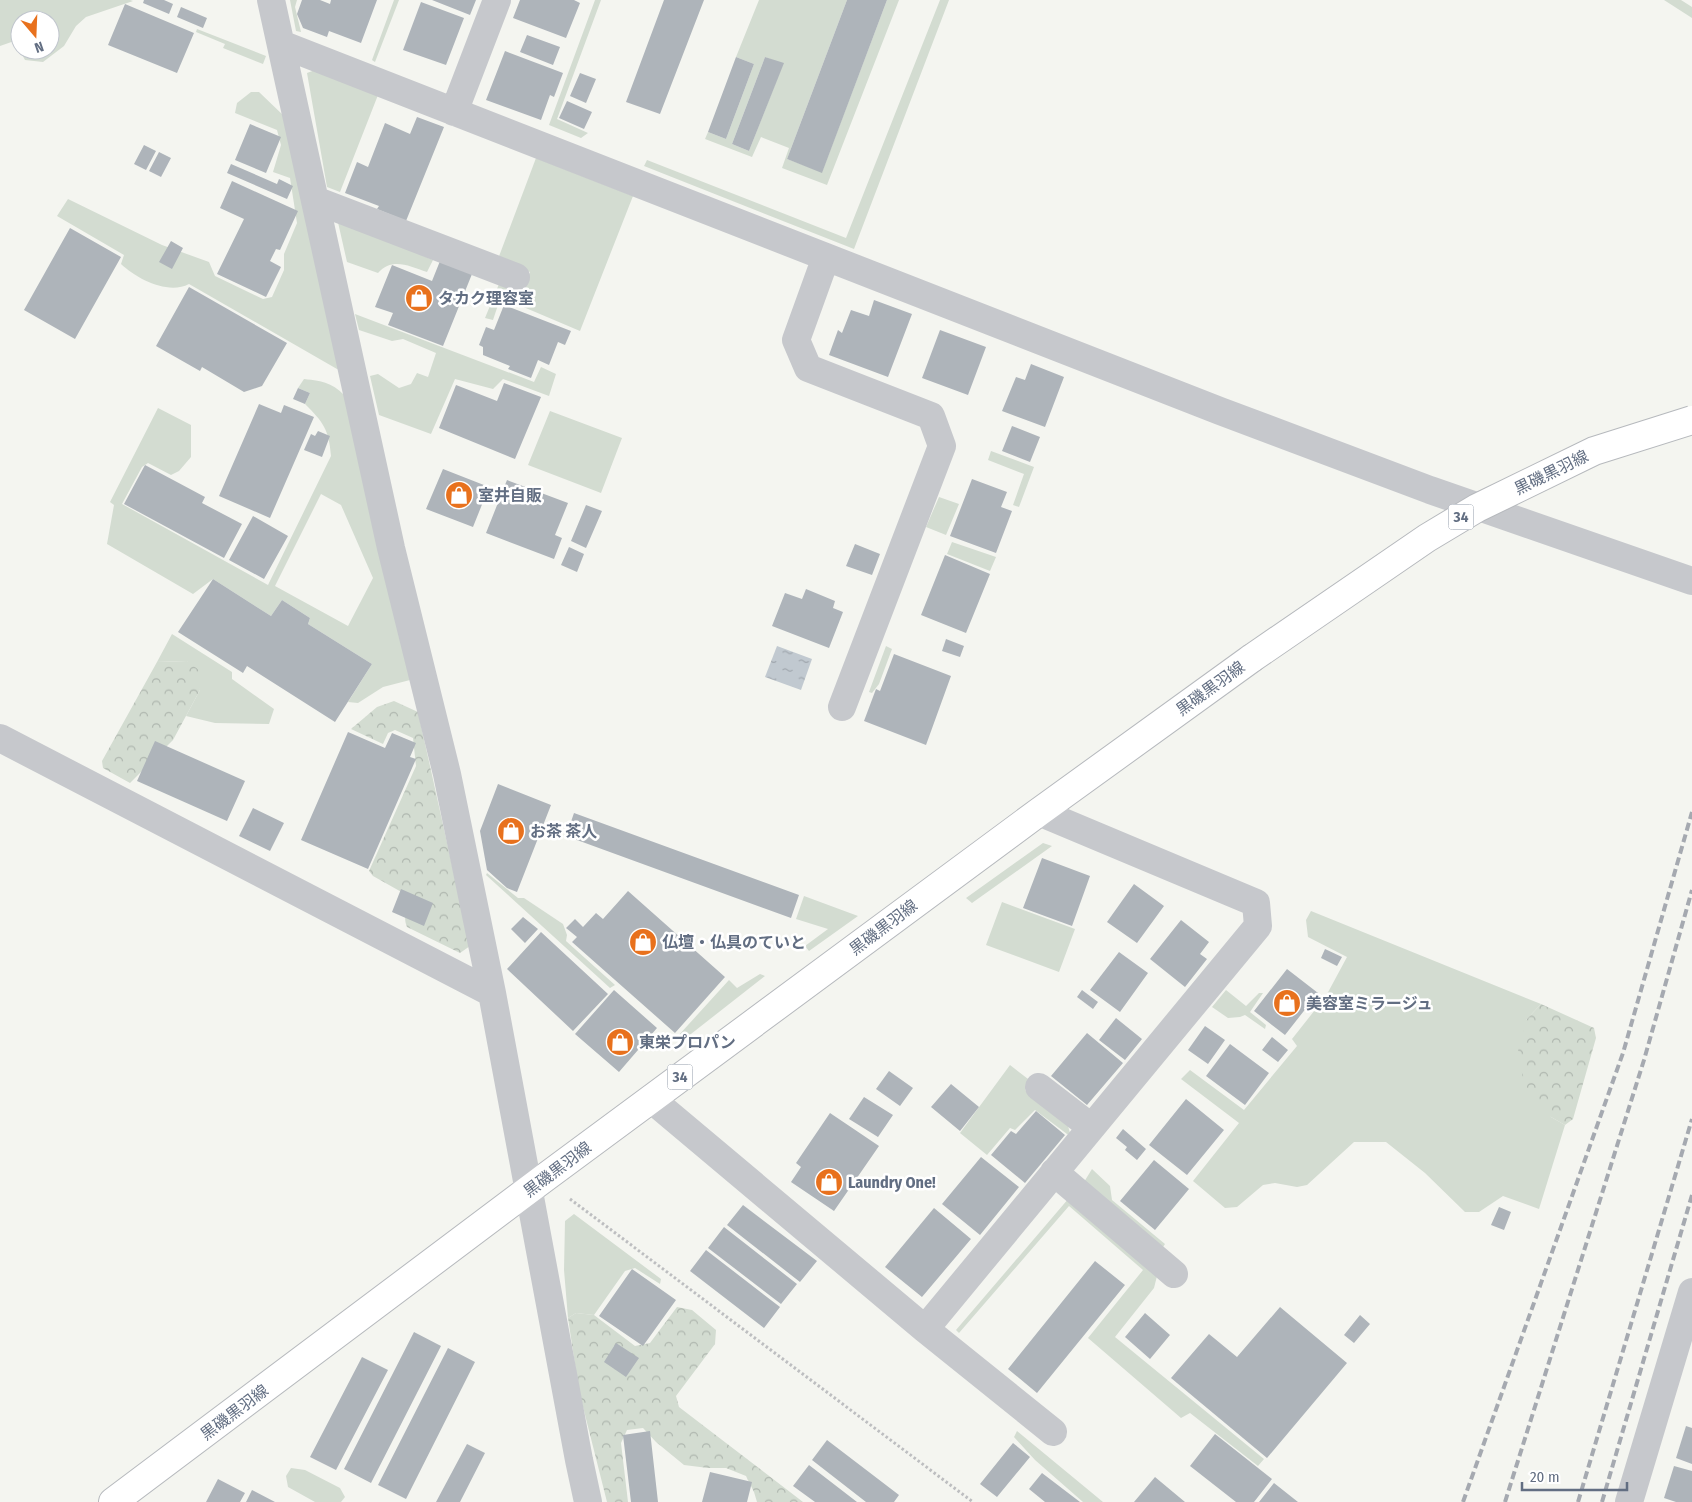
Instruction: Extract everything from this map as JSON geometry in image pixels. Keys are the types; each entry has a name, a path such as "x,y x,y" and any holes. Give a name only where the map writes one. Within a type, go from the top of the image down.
{"main road":[{"name":"黒磯黒羽線","path":"113,1502 651,1099 1039,812 1252,658 1427,538 1477,508 1594,452 1692,420"}],"street":[{"path":"270,0 391,548 446,774 492,993 536,1185 577,1450 588,1502"},
{"path":"454,112 497,0"},
{"path":"280,44 1211,407 1430,490 1692,581"},
{"path":"315,200 516,277"},
{"path":"826,257 796,340 808,368 931,416 942,446 842,707"},
{"path":"0,738 492,993"},
{"path":"925,1328 1258,926 1256,903 1039,812"},
{"path":"1039,1087 1091,1127"},
{"path":"651,1099 925,1328 1053,1432"},
{"path":"1054,1172 1174,1274"},
{"path":"1629,1502 1692,1292"}],"path":[{"path":"536,1185 973,1502"}],"green space":[{"path":"0,0 133,1 86,17 76,26 64,46 60,49 60,10 10,10 10,42 0,46"},
{"path":"290,0 297,0 295,7 301,32 296,31"},
{"path":"394,0 399,0 375,62 372,60"},
{"path":"595,0 601,0 557,119 588,133 581,138 549,125"},
{"path":"759,0 847,0 787,159 822,172 887,0 899,0 827,185 782,168 789,148 761,137 752,157 705,139 708,132 726,139 754,64 736,57","holes":["765,57 783,64 749,151 732,144"]},
{"path":"940,0 949,0 854,249 644,166 647,160 846,238"},
{"path":"1664,0 1681,0 1692,7 1692,18"},
{"path":"197,29 266,56 263,64 223,48 225,44 196,32"},
{"path":"25,60 46,60 43,62"},
{"path":"315,70 378,95 340,192 327,187 307,73"},
{"path":"251,92 259,92 284,116 343,371 189,284 172,288 144,280 121,264 124,255 57,216 68,199 162,245 209,262 215,276 263,299 272,297 284,270 284,254 297,223 290,178 273,172 281,145 277,130 235,113 237,103"},
{"path":"536,158 633,196 580,331 514,303 498,305 493,320 485,318 499,284 523,292 530,272 498,259"},
{"path":"337,218 433,260 427,272 407,265 395,264 383,268 378,273 347,262"},
{"path":"355,314 534,382 541,367 556,374 549,396 503,379 493,389 455,379 431,434 379,415 370,376 378,374 399,388 411,384 417,373 428,377 436,353 403,339 392,341 359,330"},
{"path":"304,379 317,381 333,386 347,398 410,680 383,687 358,703 348,702 372,664 308,624 310,618 282,600 271,616 213,579 193,594 107,544 114,505 110,502 158,408 191,425 191,457 179,471 171,475 148,463 142,467 122,504 268,585 331,456 327,432 305,404 310,393 298,388","holes":["321,494 341,505 373,578 348,626 275,586"]},
{"path":"550,411 622,438 601,493 528,465"},
{"path":"991,451 1034,467 1019,507 1013,505 1024,474 988,460"},
{"path":"939,497 959,504 946,535 926,527"},
{"path":"952,542 996,557 990,571 947,554"},
{"path":"172,634 232,672 232,679 274,709 269,724 215,723 186,716 200,690 187,661 157,662"},
{"path":"886,646 892,649 879,684 872,693 869,692"},
{"path":"187,661 199,670 200,690 173,740 130,783 103,768 102,761 157,662"},
{"path":"394,701 418,712 470,946 460,953 407,927 405,919 405,894 373,876 369,871 416,766 413,738 395,730 388,733 383,744 351,729 377,707"},
{"path":"1043,843 1052,846 972,903 966,898"},
{"path":"487,873 518,898 524,898 563,924 567,935 566,941 615,985 610,988 486,875"},
{"path":"804,896 858,916 809,951 805,946 828,929 796,919"},
{"path":"1002,902 1075,929 1059,972 986,945"},
{"path":"1311,911 1541,1004 1526,1020 1551,1117 1565,1125 1539,1209 1503,1196 1479,1212 1465,1212 1425,1173 1386,1142 1354,1142 1307,1185 1297,1187 1275,1183 1263,1185 1237,1207 1225,1208 1193,1181 1239,1123 1181,1079 1190,1070 1244,1110 1297,1046 1292,1039 1326,996 1347,957 1308,937 1306,920"},
{"path":"760,974 765,976 682,1041 678,1036 729,980 737,988"},
{"path":"1226,990 1246,1006 1259,993 1263,993 1250,1012 1266,1025 1265,1029 1245,1015 1228,1018 1212,1007"},
{"path":"1541,1004 1594,1028 1596,1038 1573,1119 1565,1125 1551,1117 1524,1084 1518,1051 1526,1020"},
{"path":"1010,1065 1032,1082 1025,1090 1067,1122 1071,1137 1035,1110 1015,1130 1010,1128 987,1155 960,1133"},
{"path":"1092,1169 1110,1186 1112,1200 1165,1244 1161,1250 1084,1182"},
{"path":"1069,1198 1157,1276 1154,1288 1115,1337 1264,1459 1258,1466 1190,1413 1181,1418 1088,1338 1143,1270 1069,1206 959,1333 956,1330"},
{"path":"574,1214 661,1279 660,1284 635,1268 625,1271 594,1315 576,1313 568,1318 564,1270 565,1221"},
{"path":"677,1307 692,1310 716,1330 715,1344 676,1396 679,1407 803,1502 757,1502 746,1476 726,1468 684,1465 656,1442 643,1428 627,1430 621,1443 628,1502 607,1502 579,1391 568,1318 576,1313 594,1315 635,1346 650,1343"},
{"path":"1017,1431 1103,1502 1083,1502 1035,1460 1014,1437"},
{"path":"291,1468 305,1470 340,1488 345,1497 341,1502 315,1502 288,1487 286,1476"}],"water":[{"path":"777,646 812,659 801,690 765,677"}],"building":[{"path":"144,0 164,0 173,4 169,14 143,3"},
{"path":"302,0 320,0 330,4 331,0 377,0 361,43 329,31 327,37 303,28 297,14"},
{"path":"432,0 476,0 470,15"},
{"path":"520,0 574,0 580,3 566,38 513,18"},
{"path":"664,0 704,0 660,114 626,102"},
{"path":"847,0 887,0 822,173 787,159"},
{"path":"421,2 464,18 446,65 403,50"},
{"path":"125,4 194,33 177,73 108,45"},
{"path":"181,7 207,18 203,28 177,17"},
{"path":"527,35 560,47 553,65 520,52"},
{"path":"505,51 563,73 554,97 550,95 541,120 486,100"},
{"path":"736,57 754,64 726,139 708,132"},
{"path":"765,57 784,63 749,151 732,144"},
{"path":"580,73 596,79 586,103 570,96"},
{"path":"567,101 592,112 584,129 559,118"},
{"path":"417,117 444,127 406,221 377,209 379,206 345,193 357,162 368,167 385,123 410,134"},
{"path":"250,124 281,137 266,173 235,160"},
{"path":"144,145 156,151 146,170 134,164"},
{"path":"159,152 171,158 161,177 149,171"},
{"path":"231,164 277,184 279,179 293,186 287,199 227,173"},
{"path":"232,181 298,211 280,250 276,249 270,261 281,267 266,297 217,274 244,219 220,208"},
{"path":"70,228 121,257 75,339 24,310"},
{"path":"171,241 183,248 172,269 159,262"},
{"path":"440,261 472,274 443,346 388,325 393,313 375,307 392,265 432,281"},
{"path":"189,287 287,343 262,386 244,392 202,367 200,371 156,346"},
{"path":"874,300 912,314 888,377 829,355 838,330 842,333 851,310 869,316"},
{"path":"504,305 571,331 565,345 558,342 549,365 538,360 531,378 508,369 510,366 483,355 483,347 479,345 486,327 494,330"},
{"path":"940,330 986,347 968,395 922,378"},
{"path":"1031,364 1064,377 1045,427 1002,411 1016,377 1025,380"},
{"path":"504,383 541,397 515,459 439,428 456,385 497,401"},
{"path":"298,388 310,393 305,404 293,399"},
{"path":"259,404 281,413 284,405 314,417 270,518 219,496"},
{"path":"1012,426 1040,437 1030,462 1002,451"},
{"path":"318,431 330,436 322,457 304,450 311,434 315,436"},
{"path":"145,465 205,497 202,503 242,524 224,558 124,504"},
{"path":"443,469 489,487 473,527 426,509"},
{"path":"972,479 1007,492 1001,507 1012,511 996,553 950,536"},
{"path":"507,480 568,503 555,535 562,538 554,559 486,533"},
{"path":"586,505 602,511 586,548 571,541"},
{"path":"253,516 288,536 264,579 229,560"},
{"path":"855,544 880,554 872,575 846,566"},
{"path":"569,547 584,554 577,572 561,565"},
{"path":"945,555 990,574 966,633 921,615"},
{"path":"213,579 271,616 282,600 310,618 308,624 372,664 335,722 247,666 243,673 178,632"},
{"path":"806,589 835,601 833,608 843,612 829,648 772,626 785,593 802,599"},
{"path":"946,639 964,646 960,657 942,651"},
{"path":"894,654 951,676 926,745 864,721 876,689 880,691"},
{"path":"348,732 385,748 392,733 416,743 410,757 416,759 368,869 301,840"},
{"path":"155,741 245,781 227,821 137,781"},
{"path":"498,784 551,805 517,892 507,888 487,870 480,831"},
{"path":"253,808 284,823 270,851 239,836"},
{"path":"574,813 799,895 791,918 566,836"},
{"path":"1042,858 1090,876 1072,926 1023,908"},
{"path":"1134,884 1164,906 1137,943 1107,922"},
{"path":"401,889 433,903 424,926 392,912"},
{"path":"628,891 725,977 675,1033 572,942 577,937 566,928 575,919 583,927 596,913 603,919"},
{"path":"523,917 538,929 525,943 511,929"},
{"path":"1181,920 1209,942 1200,954 1207,959 1185,987 1150,959"},
{"path":"541,932 608,994 573,1031 507,969"},
{"path":"1325,949 1342,957 1337,966 1321,958"},
{"path":"1119,952 1148,973 1120,1012 1090,990"},
{"path":"1287,969 1318,993 1285,1035 1254,1011"},
{"path":"614,990 657,1028 619,1072 575,1034"},
{"path":"1082,990 1098,1002 1093,1009 1077,997"},
{"path":"1116,1018 1142,1039 1125,1060 1099,1040"},
{"path":"1205,1026 1225,1040 1208,1064 1188,1050"},
{"path":"1087,1033 1123,1063 1087,1105 1051,1076"},
{"path":"1272,1037 1288,1050 1278,1062 1262,1050"},
{"path":"1230,1044 1269,1073 1245,1105 1206,1076"},
{"path":"889,1071 913,1088 900,1106 876,1089"},
{"path":"951,1084 979,1107 960,1131 931,1107"},
{"path":"864,1097 893,1115 878,1137 849,1119"},
{"path":"1186,1099 1224,1130 1187,1175 1149,1145"},
{"path":"1036,1111 1065,1135 1025,1183 991,1155 1011,1131 1016,1134"},
{"path":"830,1113 879,1146 834,1211 791,1182 801,1167 796,1163"},
{"path":"1123,1129 1146,1149 1137,1160 1125,1150 1127,1147 1116,1138"},
{"path":"981,1157 1019,1187 980,1235 942,1204"},
{"path":"1154,1160 1189,1189 1155,1230 1120,1201"},
{"path":"743,1205 817,1261 800,1282 727,1225"},
{"path":"1499,1207 1511,1212 1504,1230 1491,1225"},
{"path":"934,1208 971,1239 922,1297 885,1267"},
{"path":"724,1227 797,1284 781,1304 708,1248"},
{"path":"706,1250 780,1307 764,1328 690,1271"},
{"path":"1095,1261 1125,1285 1037,1393 1008,1369"},
{"path":"632,1269 676,1300 643,1346 599,1316"},
{"path":"1280,1307 1347,1363 1267,1458 1171,1378 1209,1334 1237,1357"},
{"path":"1145,1313 1170,1335 1150,1359 1125,1337"},
{"path":"1360,1315 1370,1324 1354,1343 1344,1335"},
{"path":"414,1332 441,1346 371,1483 344,1469"},
{"path":"616,1343 639,1358 626,1377 604,1362"},
{"path":"448,1348 475,1362 406,1499 378,1485"},
{"path":"362,1357 388,1370 336,1470 310,1457"},
{"path":"1686,1426 1692,1428 1692,1464 1676,1458"},
{"path":"650,1431 658,1502 631,1502 623,1435"},
{"path":"1215,1434 1272,1479 1254,1502 1236,1502 1190,1466"},
{"path":"827,1440 899,1495 894,1502 866,1502 812,1460"},
{"path":"1013,1443 1030,1457 997,1497 980,1484"},
{"path":"467,1444 485,1453 460,1502 436,1502"},
{"path":"809,1465 857,1502 815,1502 793,1486"},
{"path":"1674,1466 1692,1471 1692,1502 1676,1502 1664,1498"},
{"path":"710,1472 752,1482 747,1502 702,1502"},
{"path":"1042,1473 1080,1502 1045,1502 1029,1489"},
{"path":"1155,1477 1185,1502 1134,1502"},
{"path":"218,1479 245,1493 240,1502 206,1502"},
{"path":"1274,1483 1298,1502 1259,1502"},
{"path":"252,1490 275,1502 246,1502"}],"railway":[{"path":"1463,1502 1623,1053 1692,812"},
{"path":"1505,1502 1644,1060 1692,890"},
{"path":"1578,1502 1692,1119"},
{"path":"1602,1502 1692,1195"}],"place":[{"name":"タカク理容室","path":"419,298"},
{"name":"室井自販","path":"459,495"},
{"name":"お茶 茶人","path":"511,831"},
{"name":"仏壇・仏具のていと","path":"643,942"},
{"name":"美容室ミラージュ","path":"1287,1003"},
{"name":"東栄プロパン","path":"620,1042"},
{"name":"Laundry One!","path":"829,1182"}]}
